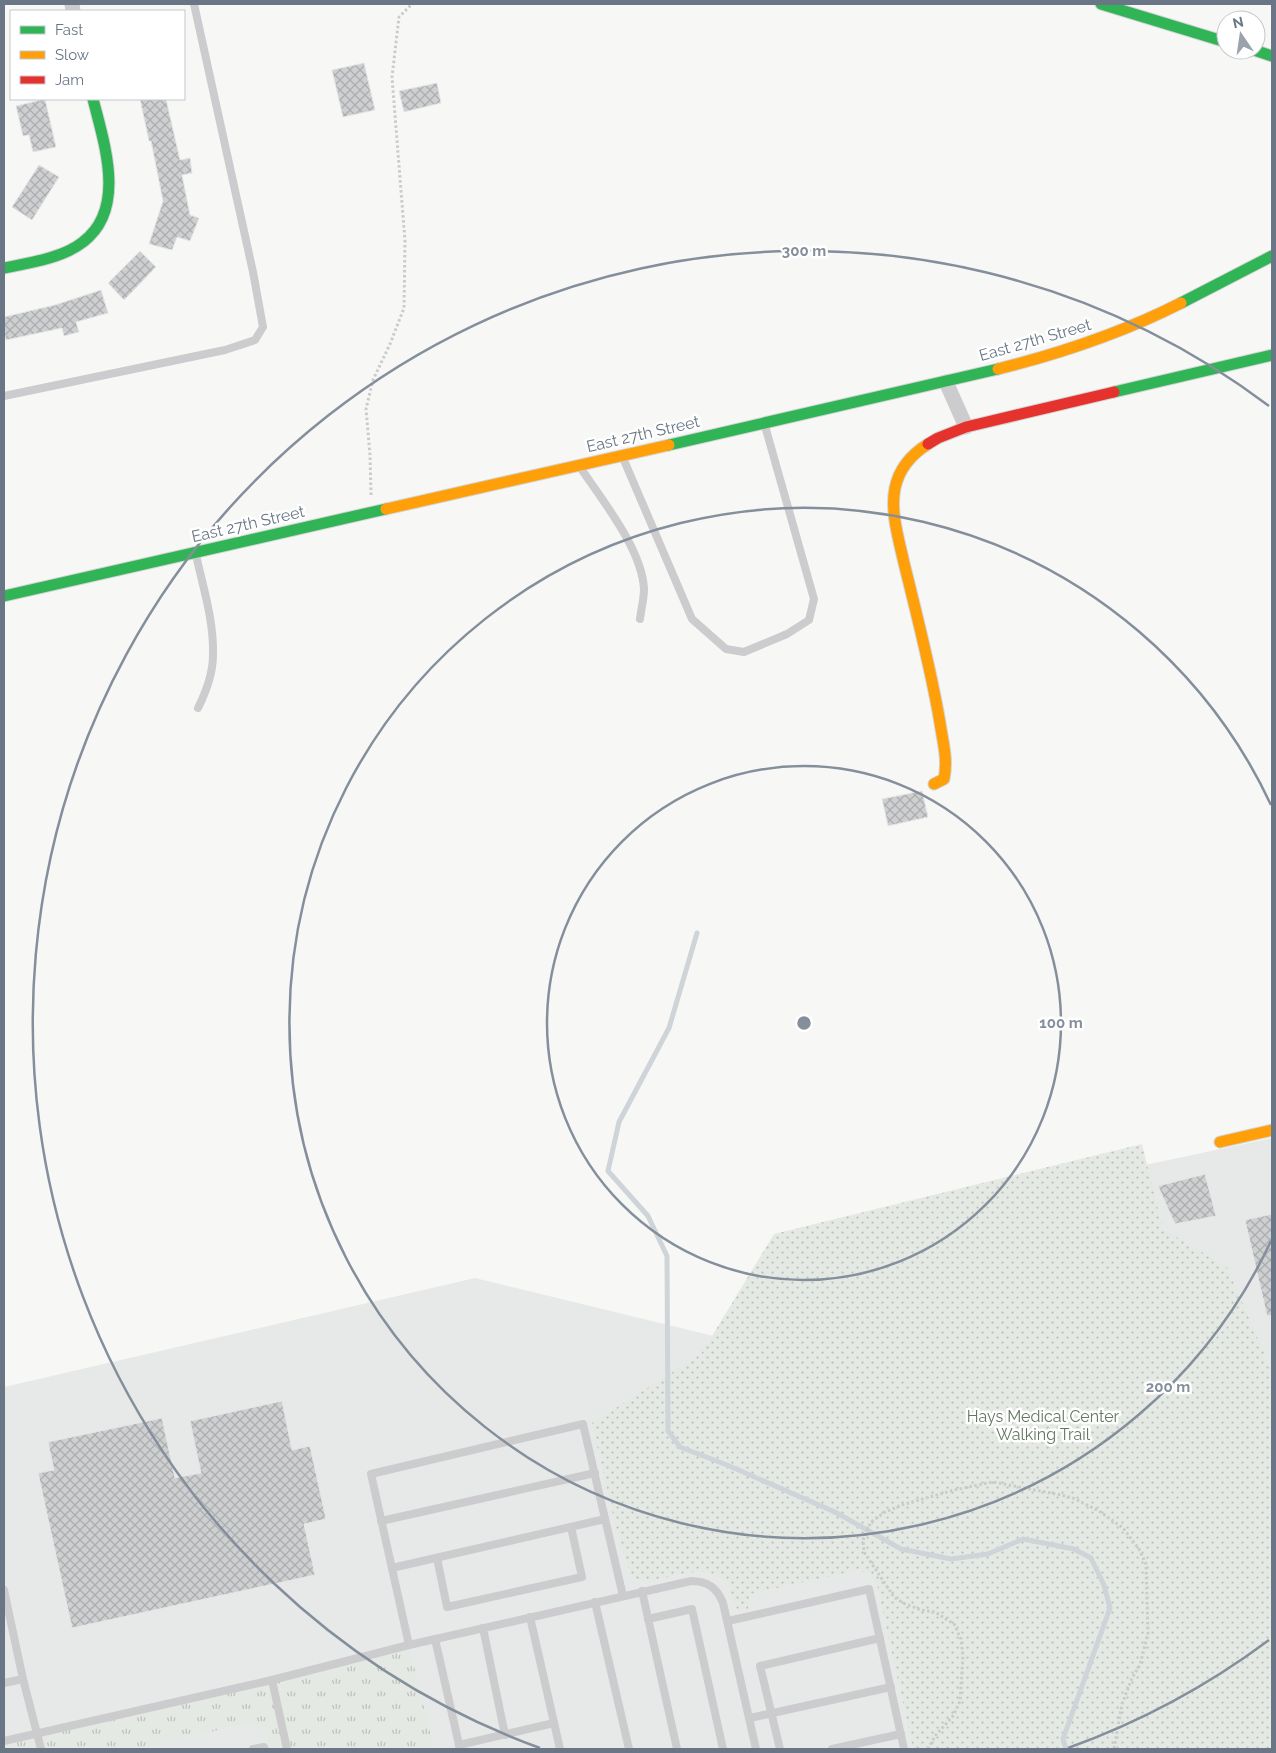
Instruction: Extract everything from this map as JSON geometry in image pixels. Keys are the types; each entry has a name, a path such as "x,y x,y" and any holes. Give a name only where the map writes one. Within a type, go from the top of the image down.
{"main road":[{"path":"1101,4 1216,39"},
{"path":"4,268 61,254 75,247 98,227 108,199 110,183 109,168 93,100"},
{"name":"East 27th Street","path":"4,596 946,382 1063,351 1114,334 1164,312 1272,256"},
{"path":"934,784 944,779 947,765 936,698 900,545 894,507 896,488 902,469 916,452 938,438 966,426 1272,355"},
{"path":"1220,1142 1272,1130"}],"street":[{"path":"946,382 966,426"}],"lane":[{"path":"4,396 225,350 255,340 262,327 253,272 194,4"},
{"path":"622,456 692,619 726,649 744,652 787,634 809,620 814,599 764,423"},
{"path":"579,466 626,538 639,563 644,589 640,619"},
{"path":"196,552 212,628 213,657 207,689 198,708"},
{"path":"409,1645 371,1474 584,1424 622,1596"},
{"path":"381,1521 595,1473"},
{"path":"392,1568 605,1519"},
{"path":"437,1558 448,1607 582,1577 571,1527"},
{"path":"4,1741 272,1680 409,1645 684,1581 699,1581 706,1583 716,1590 720,1596 728,1621 756,1749"},
{"path":"728,1621 869,1589 904,1749"},
{"path":"4,1590 23,1679 42,1749"},
{"path":"642,1591 677,1749"},
{"path":"595,1602 629,1749"},
{"path":"648,1619 692,1609 723,1749"},
{"path":"530,1617 560,1749"},
{"path":"483,1628 505,1734"},
{"path":"780,1749 760,1666 880,1638"},
{"path":"435,1639 459,1747 554,1723"},
{"path":"4,1683 23,1679"},
{"path":"272,1680 287,1749"},
{"path":"750,1718 891,1686"},
{"path":"832,1749 901,1734"},
{"path":"253,1749 264,1747 264,1749"}],"path":[{"path":"371,513 370,455 366,409 373,380 404,308 404,241 392,77 399,17 412,4"},
{"path":"928,1749 935,1736 953,1716 960,1701 963,1656 961,1639 954,1624 935,1612 921,1610 903,1603 894,1597 864,1552 864,1540 871,1522 885,1512 902,1505 954,1490 993,1482 1073,1498 1099,1511 1123,1528 1139,1549 1146,1564 1148,1633 1140,1665 1132,1678 1122,1704 1114,1749"}],"shaded area":[{"path":"1272,1138 1272,1414 1147,1258 1131,1168"},
{"path":"475,1278 1272,1472 1272,1749 4,1749 4,1387"}],"green space":[{"name":"Hays Medical Center Walking Trail","path":"1142,1144 1163,1229 1227,1267 1272,1371 1272,1749 913,1749 877,1585 867,1574 858,1570 750,1594 748,1609 739,1611 727,1583 713,1574 688,1573 650,1580 640,1580 631,1576 616,1528 592,1423 701,1354 774,1234"},
{"path":"409,1645 434,1749 270,1749 267,1735 255,1727 245,1724 134,1749 4,1749 4,1741"}],"building":[{"path":"364,63 375,110 343,117 332,70"},
{"path":"437,83 441,103 404,112 399,91"},
{"path":"45,100 56,147 33,152 29,135 23,136 16,106"},
{"path":"140,100 166,100 180,160 190,158 192,173 182,175 190,215 199,218 190,241 177,237 172,250 149,244 163,201 151,141 149,141"},
{"path":"39,165 59,177 32,220 12,207"},
{"path":"140,251 156,267 124,300 108,283"},
{"path":"101,290 108,313 76,322 79,332 64,336 62,328 6,340 4,317 55,305"},
{"path":"922,791 928,817 888,826 882,799"},
{"path":"1205,1174 1216,1216 1175,1224 1158,1186"},
{"path":"1272,1214 1272,1315 1267,1316 1245,1220"},
{"path":"282,1401 292,1450 310,1446 326,1519 304,1524 315,1575 72,1628 38,1473 54,1470 48,1442 162,1418 175,1478 201,1473 190,1421"}],"waterway":[{"path":"697,933 669,1028 619,1122 608,1171 648,1216 667,1256 668,1431 680,1447 727,1465 835,1512 901,1549 951,1559 988,1554 1023,1539 1074,1549 1091,1558 1104,1585 1110,1608 1063,1739 1066,1749"}],"traffic: fast":[{"path":"1101,4 1216,39"},
{"path":"1266,54 1272,56"},
{"path":"4,268 45,259 66,252 83,242 97,228 105,212 109,175 93,100"},
{"path":"1181,303 1272,256"},
{"path":"1114,392 1272,355"},
{"path":"669,445 998,369"},
{"path":"4,596 386,509"}],"traffic: slow":[{"path":"998,369 1091,341 1137,324 1181,303"},
{"path":"928,444 917,452 903,468 895,488 894,516 924,643 945,751 944,779 934,784"},
{"path":"386,509 669,445"},
{"path":"1220,1142 1272,1130"}],"traffic: jam":[{"path":"928,444 966,427 1114,392"}]}
